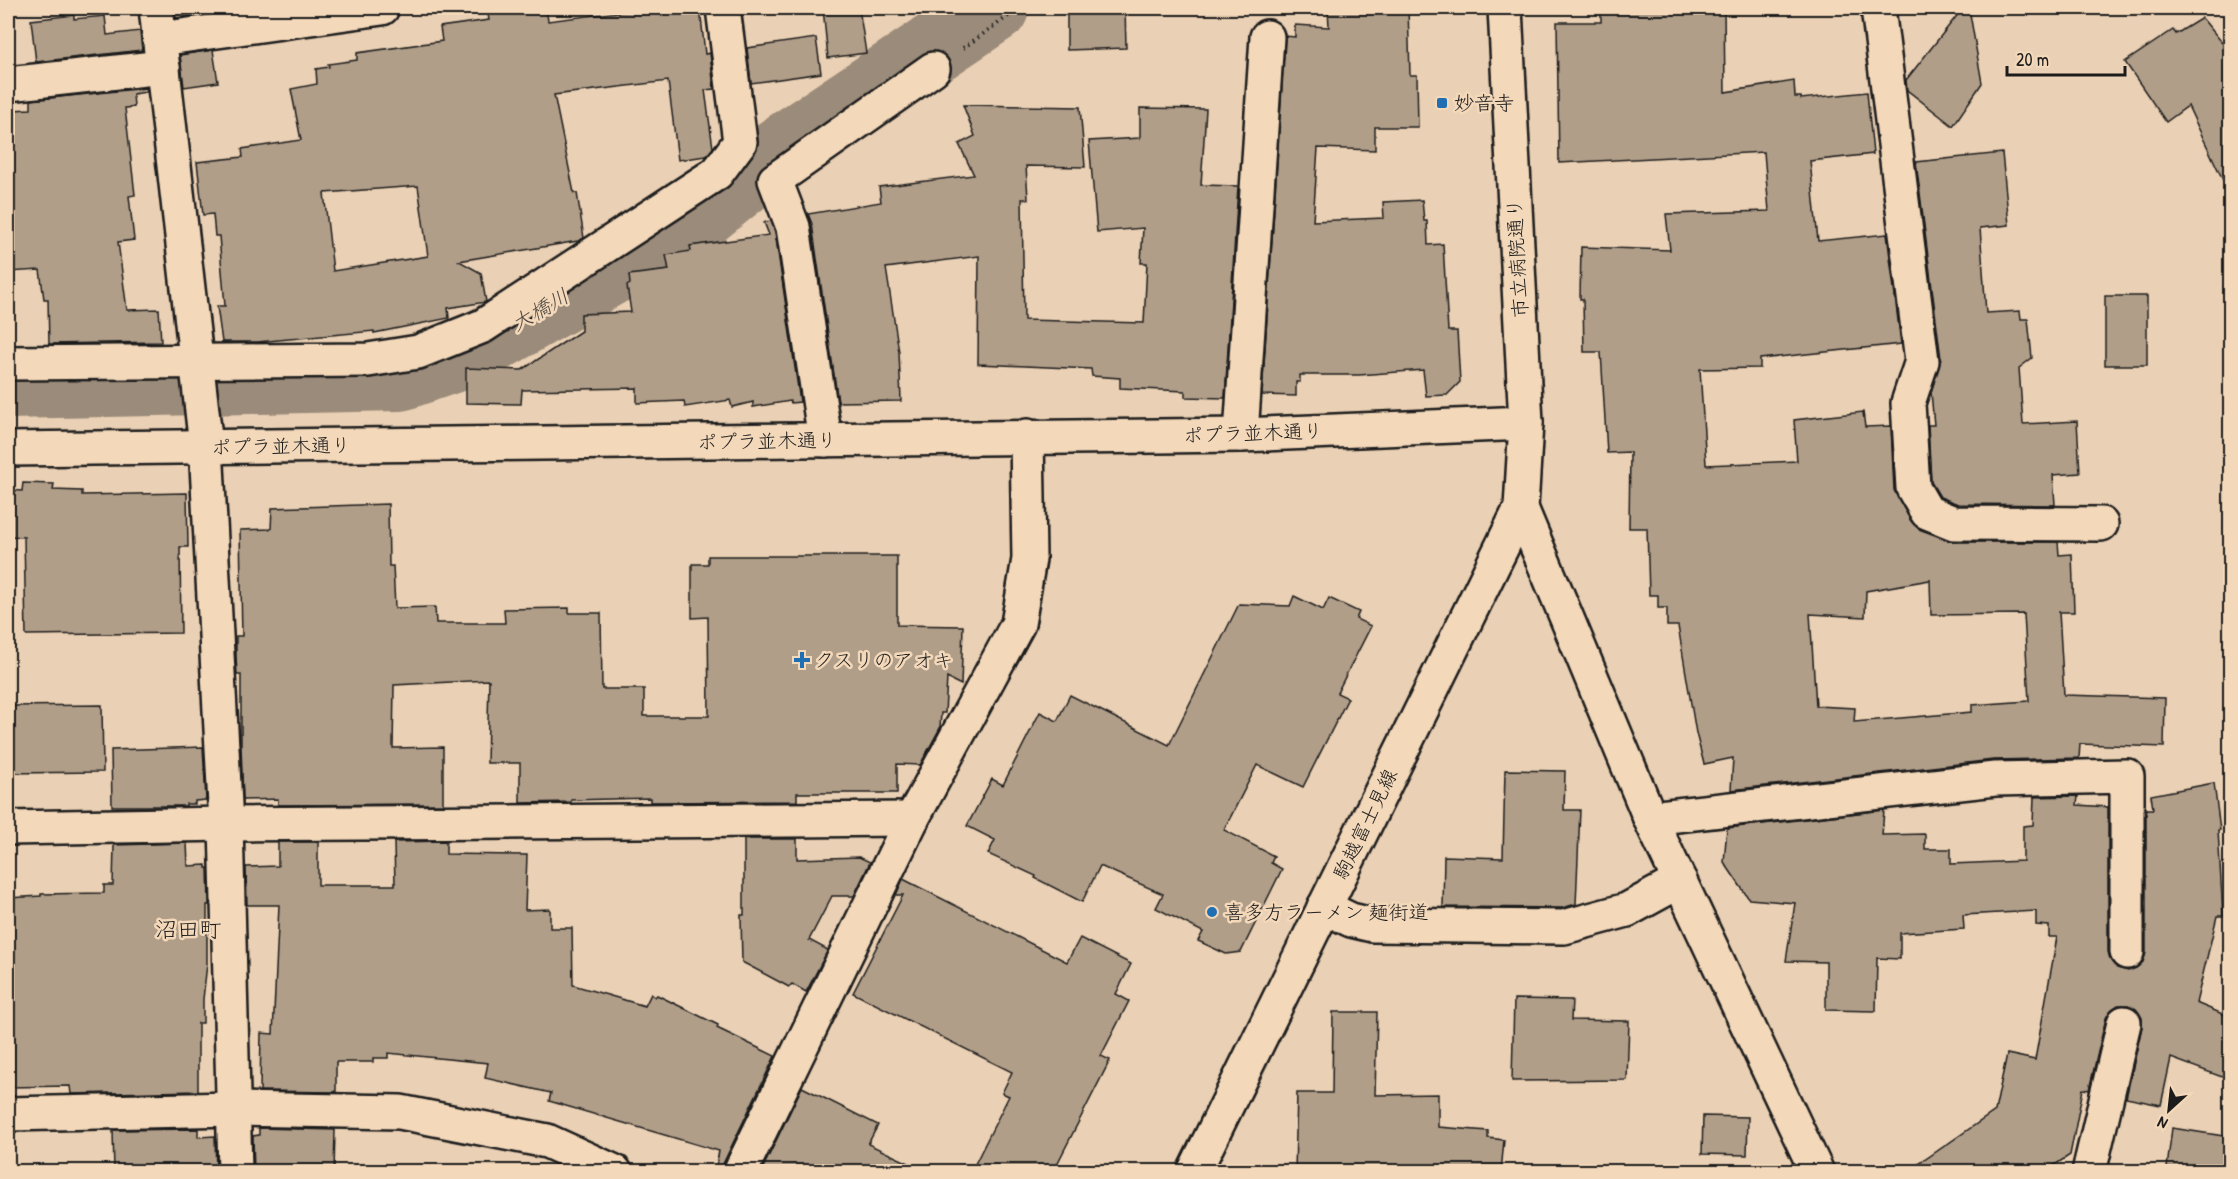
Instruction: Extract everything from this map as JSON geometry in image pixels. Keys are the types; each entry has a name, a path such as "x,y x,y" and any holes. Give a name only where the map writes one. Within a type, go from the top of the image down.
{"street":[{"path":"156,8 206,446 226,824 235,1172"},
{"path":"8,84 382,8"},
{"path":"8,363 368,360 418,352 483,326 717,173 740,142 723,8"},
{"name":"市立病院通り","path":"1505,8 1526,423 1521,508"},
{"path":"1878,8 1922,361 1908,403 1912,488 1927,512 1954,523 2100,524"},
{"path":"1241,435 1267,37"},
{"path":"825,440 793,227 775,180 933,69"},
{"name":"ポプラ並木通り","path":"8,449 1241,435 1526,423"},
{"path":"740,1172 912,819 1018,624 1029,559 1027,436"},
{"path":"1521,508 1650,818 1817,1172"},
{"name":"駒越富士見線","path":"1194,1172 1521,508"},
{"path":"1650,818 1995,779 2127,776 2127,952"},
{"path":"8,828 226,824 912,819"},
{"path":"1324,907 1351,920 1372,925 1564,927 1628,910 1680,882"},
{"path":"2089,1172 2124,1023"},
{"path":"8,1114 234,1109 400,1112 547,1141 615,1172"}],"path":[{"path":"933,69 1020,8"}],"building":[{"path":"175,8 207,8 208,13 176,18"},
{"path":"487,8 546,8 548,21 651,8 700,8 705,54 710,53 714,89 705,90 713,148 706,156 678,160 668,81 554,95 574,193 577,193 584,238 578,241 459,261 481,273 486,302 448,308 449,318 374,333 374,331 257,342 222,342 217,306 225,306 219,236 215,236 213,214 203,215 197,162 243,157 242,149 301,140 291,89 317,84 316,69 329,67 328,64 357,60 357,53 442,41 440,27 489,20","holes":["418,186 428,256 333,271 324,193"]},
{"path":"823,8 859,8 866,53 828,58"},
{"path":"1067,8 1125,8 1126,48 1067,50"},
{"path":"1328,8 1408,8 1410,75 1417,75 1418,127 1375,127 1375,150 1318,148 1313,221 1384,218 1383,202 1422,200 1424,221 1427,221 1428,245 1443,244 1448,331 1457,331 1460,382 1447,395 1426,396 1423,370 1359,375 1300,375 1300,382 1296,382 1296,396 1262,395 1285,36 1295,37 1295,25 1329,27"},
{"path":"1601,8 1724,8 1725,92 1794,81 1795,97 1801,97 1801,99 1867,92 1873,154 1810,161 1818,241 1887,234 1901,344 1760,359 1760,368 1700,369 1706,465 1797,461 1794,420 1863,412 1865,427 1891,426 1894,490 1911,521 1919,529 1954,542 2058,542 2059,555 2072,554 2074,612 2059,612 2064,695 2165,698 2164,747 2080,744 2079,758 1993,760 1731,790 1733,758 1704,764 1696,733 1678,626 1667,626 1667,608 1658,608 1658,595 1649,595 1647,528 1629,528 1630,452 1607,453 1601,352 1584,352 1583,299 1580,299 1581,247 1670,250 1666,214 1769,211 1764,152 1559,163 1557,22 1601,22","holes":["1930,580 1931,615 2024,614 2029,701 1972,705 1972,712 1854,722 1855,708 1816,706 1810,614 1865,617 1866,591"]},
{"path":"1963,8 1969,8 1982,83 1953,126 1907,90 1906,80"},
{"path":"74,15 74,19 105,16 107,35 140,31 142,50 36,62 31,20"},
{"path":"2202,18 2230,52 2230,195 2188,106 2166,122 2125,62 2173,30 2176,34"},
{"path":"816,38 821,73 751,83 747,48"},
{"path":"213,50 218,82 184,87 180,55"},
{"path":"146,88 147,92 133,94 134,107 125,108 135,195 129,196 134,240 118,242 127,310 159,309 161,342 49,344 48,299 44,299 40,270 8,272 8,117 13,117 12,110 31,109 31,100"},
{"path":"963,105 1080,107 1085,167 1026,166 1028,199 1022,199 1024,320 1144,323 1147,263 1141,263 1143,228 1097,232 1089,141 1140,138 1140,108 1206,109 1201,185 1238,186 1225,398 1185,397 1185,391 1120,388 1120,378 1092,376 1091,369 978,364 979,256 886,268 899,352 901,401 838,402 812,224 808,214 881,202 879,187 974,175 959,144 975,136"},
{"path":"2002,153 2009,225 1980,228 1986,313 2020,311 2021,319 2028,319 2032,358 2019,368 2023,424 2077,421 2080,473 2053,475 2055,505 1958,504 1940,497 1931,482 1928,425 1934,425 1931,392 1941,359 1916,162"},
{"path":"771,221 775,232 800,402 791,403 790,401 753,407 753,402 732,407 730,400 685,407 684,401 637,403 637,388 522,390 521,404 466,403 466,368 522,370 581,331 581,314 631,312 627,286 630,284 629,275 669,270 666,255 691,251 690,246 769,235 764,222"},
{"path":"2105,296 2147,296 2147,365 2105,365"},
{"path":"23,483 54,484 53,490 82,491 82,495 187,493 188,547 180,547 181,633 26,635 24,537 8,536 8,490 22,491"},
{"path":"388,504 389,566 393,566 395,608 435,607 436,623 505,623 504,609 569,608 569,613 601,613 602,689 644,689 644,716 709,716 708,617 692,618 692,564 708,564 708,556 897,556 897,625 963,626 961,685 947,678 945,713 941,713 940,728 920,765 897,764 897,793 797,793 797,801 650,802 650,798 520,803 520,763 487,763 489,680 394,685 393,748 443,747 443,804 278,805 278,799 243,800 241,675 237,675 236,656 236,636 242,636 240,530 271,529 272,508"},
{"path":"1294,596 1323,610 1329,598 1359,612 1356,619 1371,626 1337,693 1348,698 1303,787 1257,765 1224,830 1274,856 1271,863 1282,869 1241,952 1226,954 1198,941 1203,932 1156,908 1163,894 1100,866 1082,902 1035,878 1036,876 988,854 995,840 967,826 992,779 1003,785 1040,712 1057,721 1070,695 1169,745 1239,604 1290,606"},
{"path":"102,705 103,772 8,773 8,706"},
{"path":"203,747 206,800 195,801 195,804 186,804 186,806 112,806 111,750"},
{"path":"1505,770 1565,771 1564,810 1580,810 1576,904 1562,908 1443,907 1444,856 1503,858"},
{"path":"2214,783 2220,830 2218,830 2223,916 2217,916 2196,1003 2230,1017 2230,1080 2171,1058 2161,1105 2126,1098 2142,1018 2136,1009 2128,1005 2118,1005 2106,1018 2089,1090 2083,1089 2070,1155 2044,1172 1907,1172 1995,1111 2007,1054 2035,1060 2057,937 2049,937 2049,926 2036,925 2036,911 1963,915 1964,929 1900,933 1900,959 1877,958 1876,1011 1826,1010 1826,962 1786,961 1795,903 1749,899 1724,862 1727,828 1884,810 1882,835 1925,834 1925,849 1951,849 1951,864 2023,861 2023,826 2033,825 2034,797 2078,796 2077,805 2108,807 2108,952 2117,968 2128,971 2143,962 2146,953 2146,809 2153,809 2151,795"},
{"path":"744,839 797,839 797,859 859,857 870,862 854,896 832,896 809,940 828,950 806,992 792,984 789,987 742,962"},
{"path":"446,841 446,854 527,855 525,910 550,909 550,928 572,928 573,985 645,1006 651,994 655,997 657,995 775,1056 723,1164 722,1172 715,1172 719,1151 549,1101 551,1093 485,1078 488,1063 388,1053 388,1058 373,1058 373,1062 336,1062 336,1092 260,1091 261,1033 273,1034 279,905 247,905 246,867 278,866 278,842 318,842 318,885 395,885 394,842"},
{"path":"187,843 188,866 206,865 208,868 207,964 203,1023 198,1023 198,1091 71,1094 70,1086 8,1087 8,898 41,896 41,894 104,893 104,885 113,885 114,845"},
{"path":"903,879 1067,962 1080,938 1131,964 1116,994 1129,1001 1101,1056 1110,1060 1053,1172 971,1172 1009,1096 1002,1093 1012,1072 853,993 903,895 896,895"},
{"path":"1514,999 1572,1000 1571,1020 1629,1021 1627,1080 1512,1081"},
{"path":"1333,1012 1377,1012 1375,1095 1438,1094 1438,1127 1488,1131 1488,1138 1504,1140 1501,1172 1452,1172 1453,1169 1295,1172 1297,1093 1332,1093"},
{"path":"802,1087 878,1125 868,1144 928,1172 761,1172"},
{"path":"1703,1116 1748,1117 1747,1155 1702,1154"},
{"path":"259,1128 335,1130 334,1172 254,1172 253,1136 259,1135"},
{"path":"2172,1128 2230,1137 2230,1172 2195,1172 2167,1168"},
{"path":"198,1129 198,1137 215,1136 216,1172 114,1172 113,1130"}],"waterway":[{"name":"大橋川","path":"8,384 400,376 464,354 681,230 774,155 994,8"}],"place":[{"name":"妙音寺","path":"1442,103"},
{"name":"クスリのアオキ","path":"802,660"},
{"name":"喜多方ラーメン 麺街道","path":"1212,912"}],"district":[{"name":"沼田町","path":"188,929"}]}
